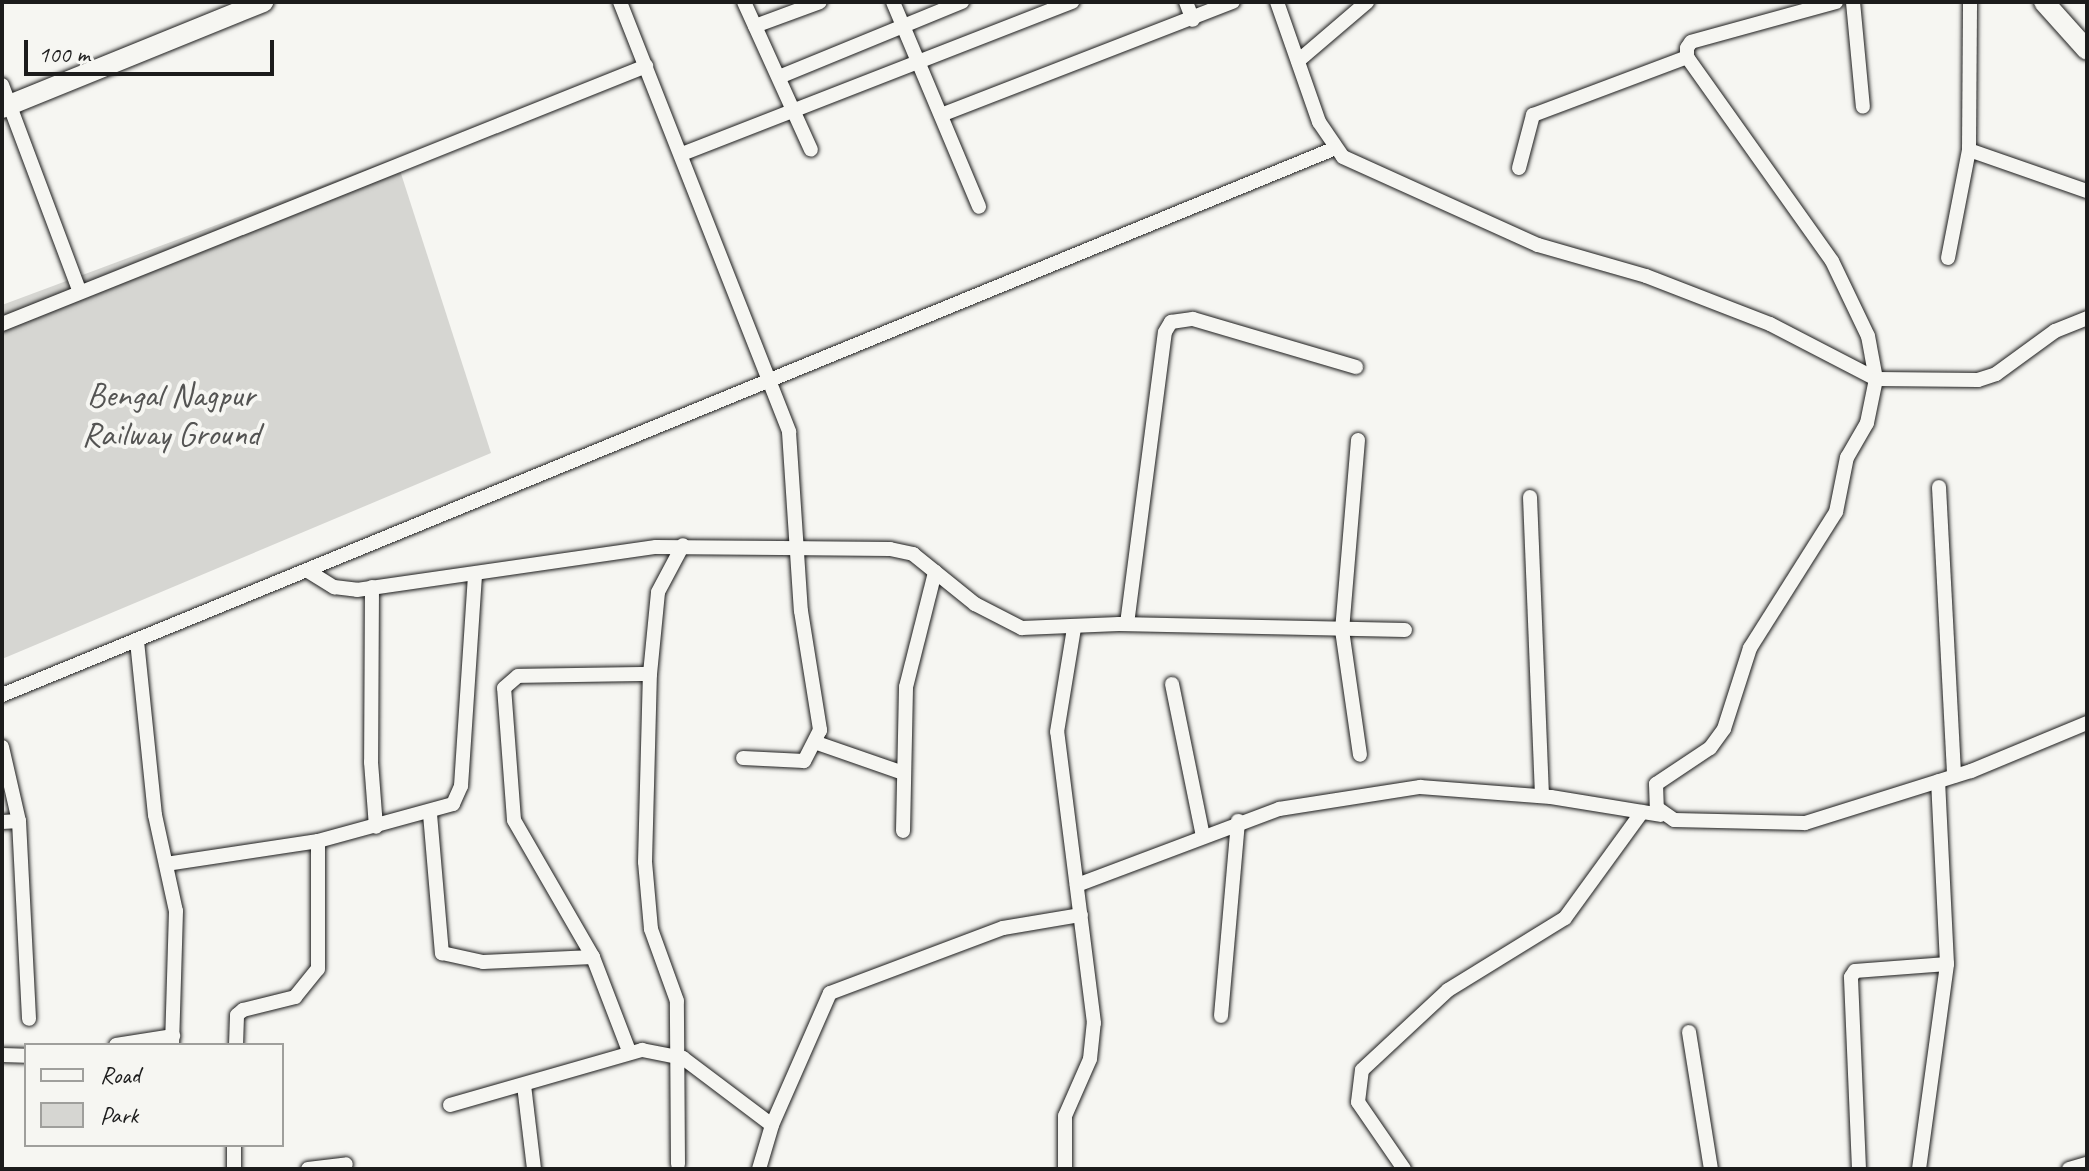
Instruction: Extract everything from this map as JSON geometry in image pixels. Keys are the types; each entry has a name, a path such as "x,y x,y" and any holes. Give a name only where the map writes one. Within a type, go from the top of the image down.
{"main road":[{"path":"6,106 263,2"},
{"path":"2044,2 2087,50"}],"street":[{"path":"620,2 770,377 789,432 801,611 820,705 817,743 811,755 794,764 743,758"},
{"path":"744,2 811,150"},
{"path":"755,26 820,2"},
{"path":"893,2 979,207"},
{"path":"779,77 962,2"},
{"path":"682,154 920,65 1041,8 1072,2"},
{"path":"1186,2 1193,20"},
{"path":"941,115 1233,2"},
{"path":"1277,2 1333,149 1538,245 1646,276 1770,324 1876,379 1978,380 1996,374 2055,331 2087,318"},
{"path":"1298,61 1367,2"},
{"path":"1687,57 1691,42 1836,2"},
{"path":"1853,2 1863,107"},
{"path":"1948,258 1969,150 1970,2"},
{"path":"1519,168 1527,124 1543,108 1687,57"},
{"path":"1661,815 1656,784 1710,748 1724,729 1750,648 1836,512 1847,457 1867,423 1876,379 1868,336 1832,261 1687,57"},
{"path":"2,324 460,145 646,66"},
{"path":"2,85 6,106 80,292"},
{"path":"2,695 308,571 770,377 1333,149"},
{"path":"1969,150 2087,191"},
{"path":"1127,624 1165,332 1171,322 1193,319 1356,367"},
{"path":"1358,440 1342,630 1360,755"},
{"path":"1939,487 1954,776"},
{"path":"1530,497 1542,796"},
{"path":"308,571 344,590 683,545 797,545 905,551 1002,621 1022,628 1127,624 1405,630"},
{"path":"678,1164 677,1001 651,929 645,862 650,674 658,592 683,545"},
{"path":"903,831 906,687 935,572"},
{"path":"166,864 318,841 430,814 453,804 461,786 475,575"},
{"path":"372,587 371,762 376,827"},
{"path":"1065,1169 1065,1116 1090,1059 1094,1037 1057,732 1074,628"},
{"path":"137,641 155,815 176,911 173,1040 139,1043"},
{"path":"629,1051 593,957 514,820 504,688 518,676 650,674"},
{"path":"1172,684 1203,836"},
{"path":"1077,885 1238,821 1279,809 1420,787 1542,796 1661,815 1674,820 1805,823 1954,776 2087,723"},
{"path":"817,743 903,773"},
{"path":"2,747 19,821 29,1019"},
{"path":"1919,1169 1947,964 1938,781"},
{"path":"1404,1169 1358,1102 1362,1070 1448,990 1565,918 1642,812"},
{"path":"430,814 442,953 483,962 593,957"},
{"path":"2,822 19,821"},
{"path":"1221,1016 1238,821"},
{"path":"236,1043 237,1015 243,1010 295,997 318,969 318,841"},
{"path":"759,1169 772,1125 820,1008 840,986 1003,928 1081,915"},
{"path":"1859,1169 1851,977 1855,971 1947,964"},
{"path":"1689,1032 1711,1169"},
{"path":"450,1105 629,1051 678,1056 772,1125"},
{"path":"2,1055 24,1056"},
{"path":"524,1085 534,1169"},
{"path":"234,1147 234,1169"},
{"path":"308,1169 346,1164"},
{"path":"2069,1169 2087,1164"}],"green space":[{"name":"Bengal Nagpur Railway Ground","path":"396,158 491,453 2,659 2,305"}]}
